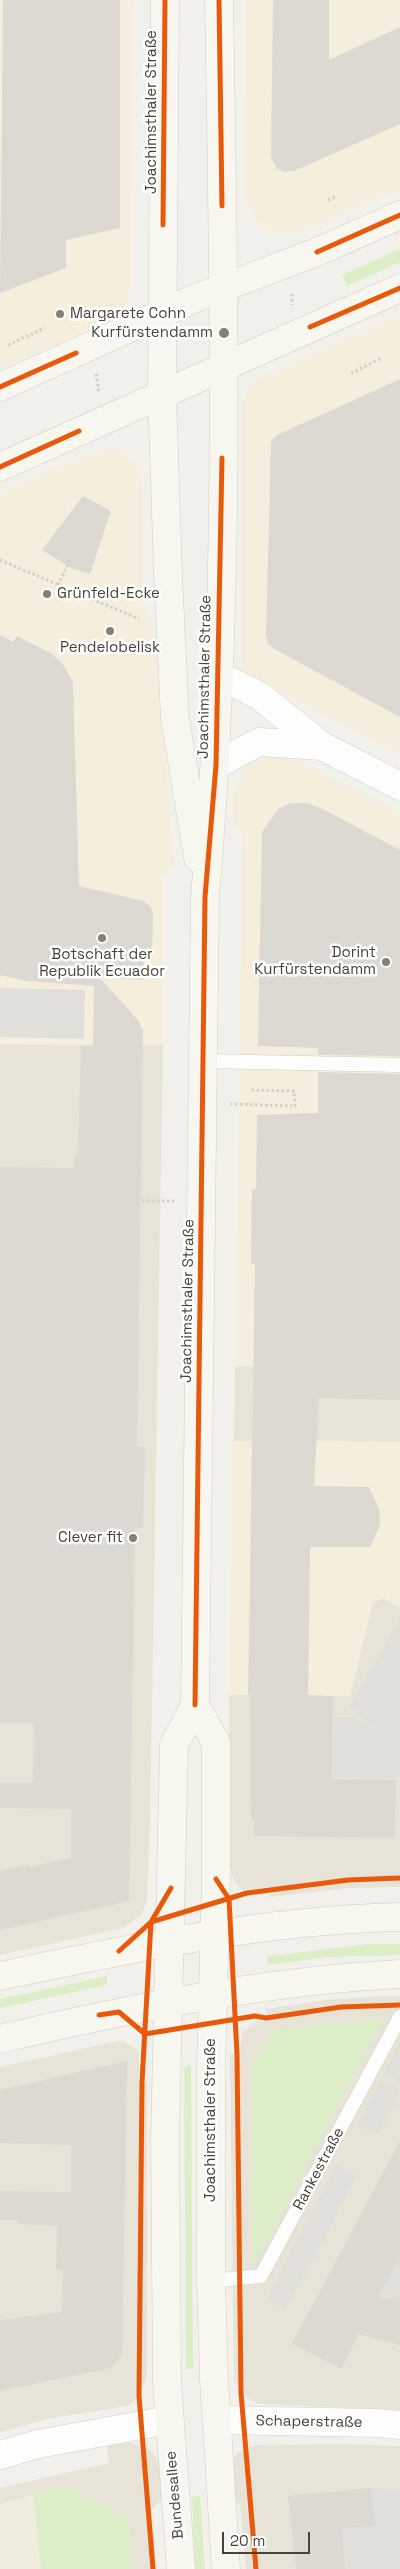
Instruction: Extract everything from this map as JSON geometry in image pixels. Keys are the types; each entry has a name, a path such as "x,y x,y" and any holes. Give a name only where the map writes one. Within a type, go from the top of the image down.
{"main road":[{"name":"Joachimsthaler Straße","path":"165,0 162,393 175,718 205,897"},
{"name":"Joachimsthaler Straße","path":"169,2420 165,2148 174,1745 195,1705 205,897 216,765 218,675 223,287 219,0"},
{"path":"0,387 162,312 317,252 400,215"},
{"path":"0,467 400,288"},
{"name":"Joachimsthaler Straße","path":"195,1705 216,1743 211,2280 214,2380 218,2420"},
{"path":"0,1976 170,1941 214,1934 345,1918 400,1917"},
{"path":"0,2039 168,2002 337,1978 400,1974"},
{"name":"Bundesallee","path":"169,2420 181,2569"},
{"path":"218,2420 226,2569"}],"street":[{"path":"218,675 260,696 322,746 400,786"},
{"path":"216,765 259,742 322,746"},
{"path":"0,2455 38,2444 169,2420"},
{"name":"Schaperstraße","path":"218,2420 400,2425"}],"lane":[{"path":"203,1061 400,1065"},
{"name":"Rankestraße","path":"211,2280 261,2276 400,2017"}],"path":[{"path":"328,200 335,197"},
{"path":"8,345 45,328"},
{"path":"351,373 382,358"},
{"path":"96,374 99,393"},
{"path":"0,560 140,619"},
{"path":"58,585 70,560"},
{"path":"251,1090 294,1091 295,1106 264,1105"}],"shaded area":[{"path":"0,0 133,0 130,287 127,299 120,311 111,319 0,368"},
{"path":"246,0 400,0 400,188 317,225 291,233 268,229 254,218 244,196"},
{"path":"400,315 400,755 251,675 244,668 242,660 242,406 246,393 253,383 261,378"},
{"path":"107,449 117,450 132,458 140,474 142,494 143,607 153,623 174,865 162,877 163,1045 0,1044 0,494 82,457"},
{"path":"279,756 296,760 400,813 400,1369 235,1366 243,832 233,822 233,797 241,774 251,765 269,757"},
{"path":"0,988 85,990 84,1039 0,1037"},
{"path":"0,1044 163,1045 150,1821 147,1901 142,1914 123,1928 0,1955"},
{"path":"235,1366 400,1369 400,1442 234,1441"},
{"path":"233,1441 400,1442 400,1608 384,1598 373,1602 350,1696 229,1695"},
{"path":"384,1598 400,1608 400,1887 348,1888 270,1897 269,1887 240,1889 232,1876 230,1865 229,1695 350,1696 373,1602"},
{"path":"400,1618 400,1742 356,1715 357,1712 349,1708"},
{"path":"335,1717 354,1717 400,1743 400,1774 398,1778 334,1777"},
{"path":"400,1996 400,2410 258,2404 245,2397 234,2380 230,2054 240,2054 242,2033 255,2022 266,2021 266,2009 325,2000"},
{"path":"118,2041 125,2042 139,2051 139,2082 147,2083 147,2374 143,2388 136,2399 127,2406 52,2418 0,2432 0,2067"},
{"path":"400,2043 400,2082 384,2074"},
{"path":"381,2080 400,2090 400,2093 378,2135 357,2125"},
{"path":"336,2165 356,2176 286,2310 267,2299"},
{"path":"400,2257 400,2302 381,2293"},
{"path":"129,2442 150,2450 159,2461 164,2497 152,2509 157,2569 0,2569 0,2488 109,2463 107,2449 109,2445"},
{"path":"343,2444 400,2446 400,2569 246,2569 240,2505 229,2494 232,2460 237,2453 256,2445"},
{"path":"66,2486 127,2516 132,2569 0,2569 0,2504"},
{"path":"371,2488 400,2489 400,2569 345,2569 342,2528 374,2525"}],"green space":[{"path":"400,249 400,262 347,286 342,275"},
{"path":"369,1944 400,1944 400,1955 332,1957 267,1965 267,1956"},
{"path":"107,1976 107,1985 0,2008 0,1999"},
{"path":"383,2019 252,2267 252,2064 275,2031"},
{"path":"191,2065 193,2369 186,2369 184,2067"},
{"path":"66,2486 127,2516 132,2569 41,2569 33,2494"},
{"path":"200,2496 205,2569 195,2569 192,2497"}],"building":[{"path":"3,0 120,0 120,228 66,240 66,268 0,293"},
{"path":"273,0 329,0 329,60 400,27 400,124 294,171 285,172 277,169 271,157"},
{"path":"400,379 400,717 274,649 268,644 266,637 271,441 277,435"},
{"path":"83,496 111,511 90,574 73,569 42,550"},
{"path":"0,635 13,642 17,636 52,654 62,663 73,682 79,886 143,901 151,907 153,915 152,961 144,961 143,980 99,977 138,1020 143,1031 137,1447 145,1447 143,1528 135,1528 129,1901 0,1930 0,1872 29,1864 30,1867 71,1858 71,1809 0,1808 0,1783 33,1783 34,1723 0,1723 0,1167 74,1168 74,1156 78,1155 81,1046 93,1046 94,986 27,981 0,975"},
{"path":"291,803 307,803 321,808 400,850 400,1056 318,1055 318,1048 258,1046 262,832 279,808"},
{"path":"318,1072 400,1074 400,1400 319,1398 314,1486 369,1487 379,1509 380,1525 370,1547 310,1547 308,1695 333,1696 332,1779 396,1780 395,1838 254,1836 254,1819 251,1819 250,1695 248,1695 255,1264 251,1264 252,1189 256,1189 257,1115 318,1113"},
{"path":"127,2061 122,2355 111,2368 0,2391 0,2320 62,2312 63,2270 56,2270 57,2226 17,2224 18,2220 0,2220 0,2191 71,2192 71,2145 0,2143 0,2090"},
{"path":"400,2141 400,2257 379,2296 400,2302 400,2345 359,2334 341,2369 292,2344"},
{"path":"371,2488 375,2526 342,2528 345,2569 296,2569 288,2496"}],"cycle path":[{"path":"219,0 222,206"},
{"path":"163,225 165,1"},
{"path":"317,252 400,215"},
{"path":"310,327 400,288"},
{"path":"0,387 76,353"},
{"path":"0,467 79,431"},
{"path":"195,1705 205,897 216,765 222,458"},
{"path":"119,1951 151,1922 247,1893 348,1880 400,1878"},
{"path":"216,1879 229,1899 237,2054 241,2393 256,2569"},
{"path":"153,2569 139,2396 142,2082 151,1922 171,1888"},
{"path":"99,2015 119,2012 145,2034 255,2016 266,2018 341,2007 400,2005"}],"place":[{"name":"Margarete Cohn","path":"60,314"},
{"name":"Kurfürstendamm","path":"224,333"},
{"name":"Grünfeld-Ecke","path":"47,594"},
{"name":"Pendelobelisk","path":"110,631"},
{"name":"Botschaft der Republik Ecuador","path":"102,938"},
{"name":"Dorint Kurfürstendamm","path":"386,962"},
{"name":"Clever fit","path":"133,1538"}]}
